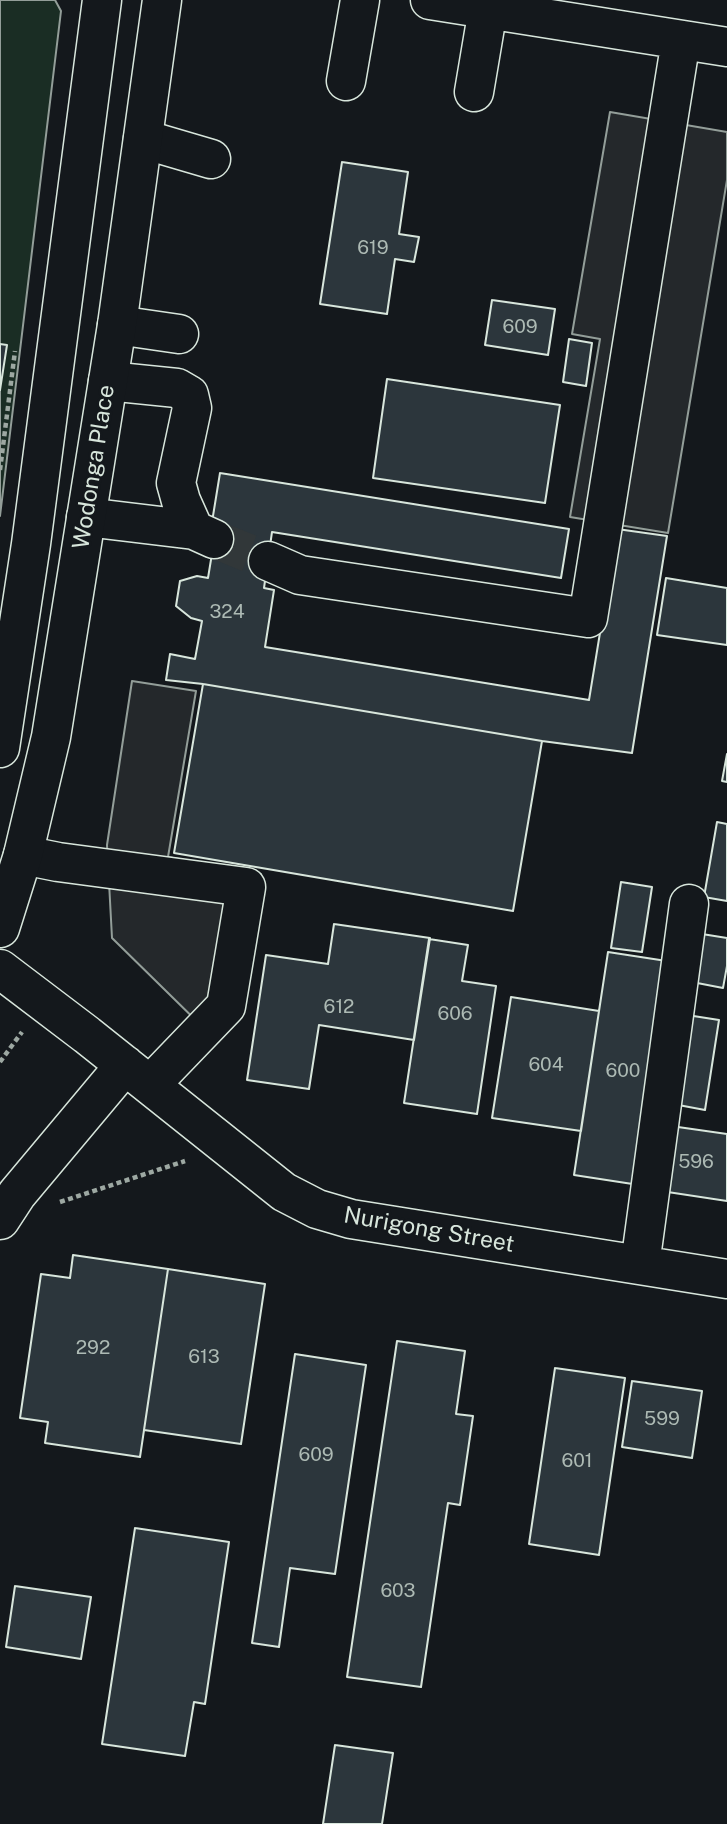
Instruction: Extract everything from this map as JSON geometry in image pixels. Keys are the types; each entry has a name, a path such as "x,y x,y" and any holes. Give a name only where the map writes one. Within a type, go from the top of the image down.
{"main road":[{"path":"0,748 31,544 102,0"},
{"name":"Wodonga Place","path":"0,928 23,855 51,737 117,325 162,0"},
{"path":"346,81 360,0"},
{"path":"430,0 727,47"},
{"path":"474,92 488,9"},
{"path":"268,561 300,575 588,618 681,40"},
{"path":"143,139 211,159"},
{"path":"117,325 179,334"},
{"path":"86,517 204,534 181,500 176,483 192,408 189,395 177,388 108,381"},
{"path":"0,1220 17,1194 137,1075 226,1006 246,887 23,855"},
{"path":"640,1265 689,904"},
{"name":"Nurigong Street","path":"0,969 284,1192 317,1209 351,1219 727,1279"}],"path":[{"path":"0,470 15,351"},
{"path":"53,1205 228,1147"}],"green space":[{"path":"0,0 55,0 61,11 0,516"}],"shaded area":[{"path":"610,112 727,132 727,180 668,533 570,517 600,339 572,334"},
{"path":"132,681 196,691 168,857 261,874 241,1016 218,1042 112,938 107,845"}],"building":[{"path":"342,162 408,172 399,234 419,237 414,262 395,259 387,314 320,304"},
{"path":"492,300 555,309 548,355 485,345"},
{"path":"569,339 592,343 586,386 563,382"},
{"path":"0,344 7,345 0,390"},
{"path":"387,379 560,405 545,503 373,478"},
{"path":"220,473 569,529 561,578 272,532 264,588 274,590 265,647 589,700 617,529 667,536 632,753 166,680 170,654 195,659 202,621 191,618 176,606 180,581 197,576 208,578 217,523 212,522"},
{"path":"666,578 727,588 727,645 657,635"},
{"path":"203,684 542,741 513,911 174,853"},
{"path":"727,754 727,782 722,781"},
{"path":"717,822 727,824 727,901 704,897"},
{"path":"621,882 652,887 642,952 611,948"},
{"path":"334,924 430,938 414,1040 319,1025 309,1089 247,1080 266,955 328,964"},
{"path":"702,934 727,938 727,966 723,988 692,982"},
{"path":"429,939 468,945 462,981 496,986 477,1114 404,1103"},
{"path":"608,952 673,962 639,1185 574,1175"},
{"path":"511,997 599,1011 581,1131 492,1118"},
{"path":"687,1015 719,1020 705,1110 673,1104"},
{"path":"671,1126 727,1134 727,1201 661,1191"},
{"path":"73,1255 168,1269 140,1457 45,1443 48,1422 20,1418 41,1274 70,1278"},
{"path":"168,1269 265,1284 241,1444 144,1430"},
{"path":"397,1341 465,1351 456,1414 473,1416 460,1505 448,1503 421,1687 347,1677"},
{"path":"295,1354 366,1365 335,1574 290,1568 279,1647 252,1643"},
{"path":"555,1368 625,1378 599,1555 529,1544"},
{"path":"632,1381 702,1391 692,1458 622,1447"},
{"path":"135,1528 229,1542 205,1704 194,1702 185,1756 102,1744"},
{"path":"15,1586 91,1597 81,1659 6,1647"},
{"path":"335,1745 393,1753 382,1824 323,1824"}],"tunnel":[{"path":"214,539 268,561"}]}
